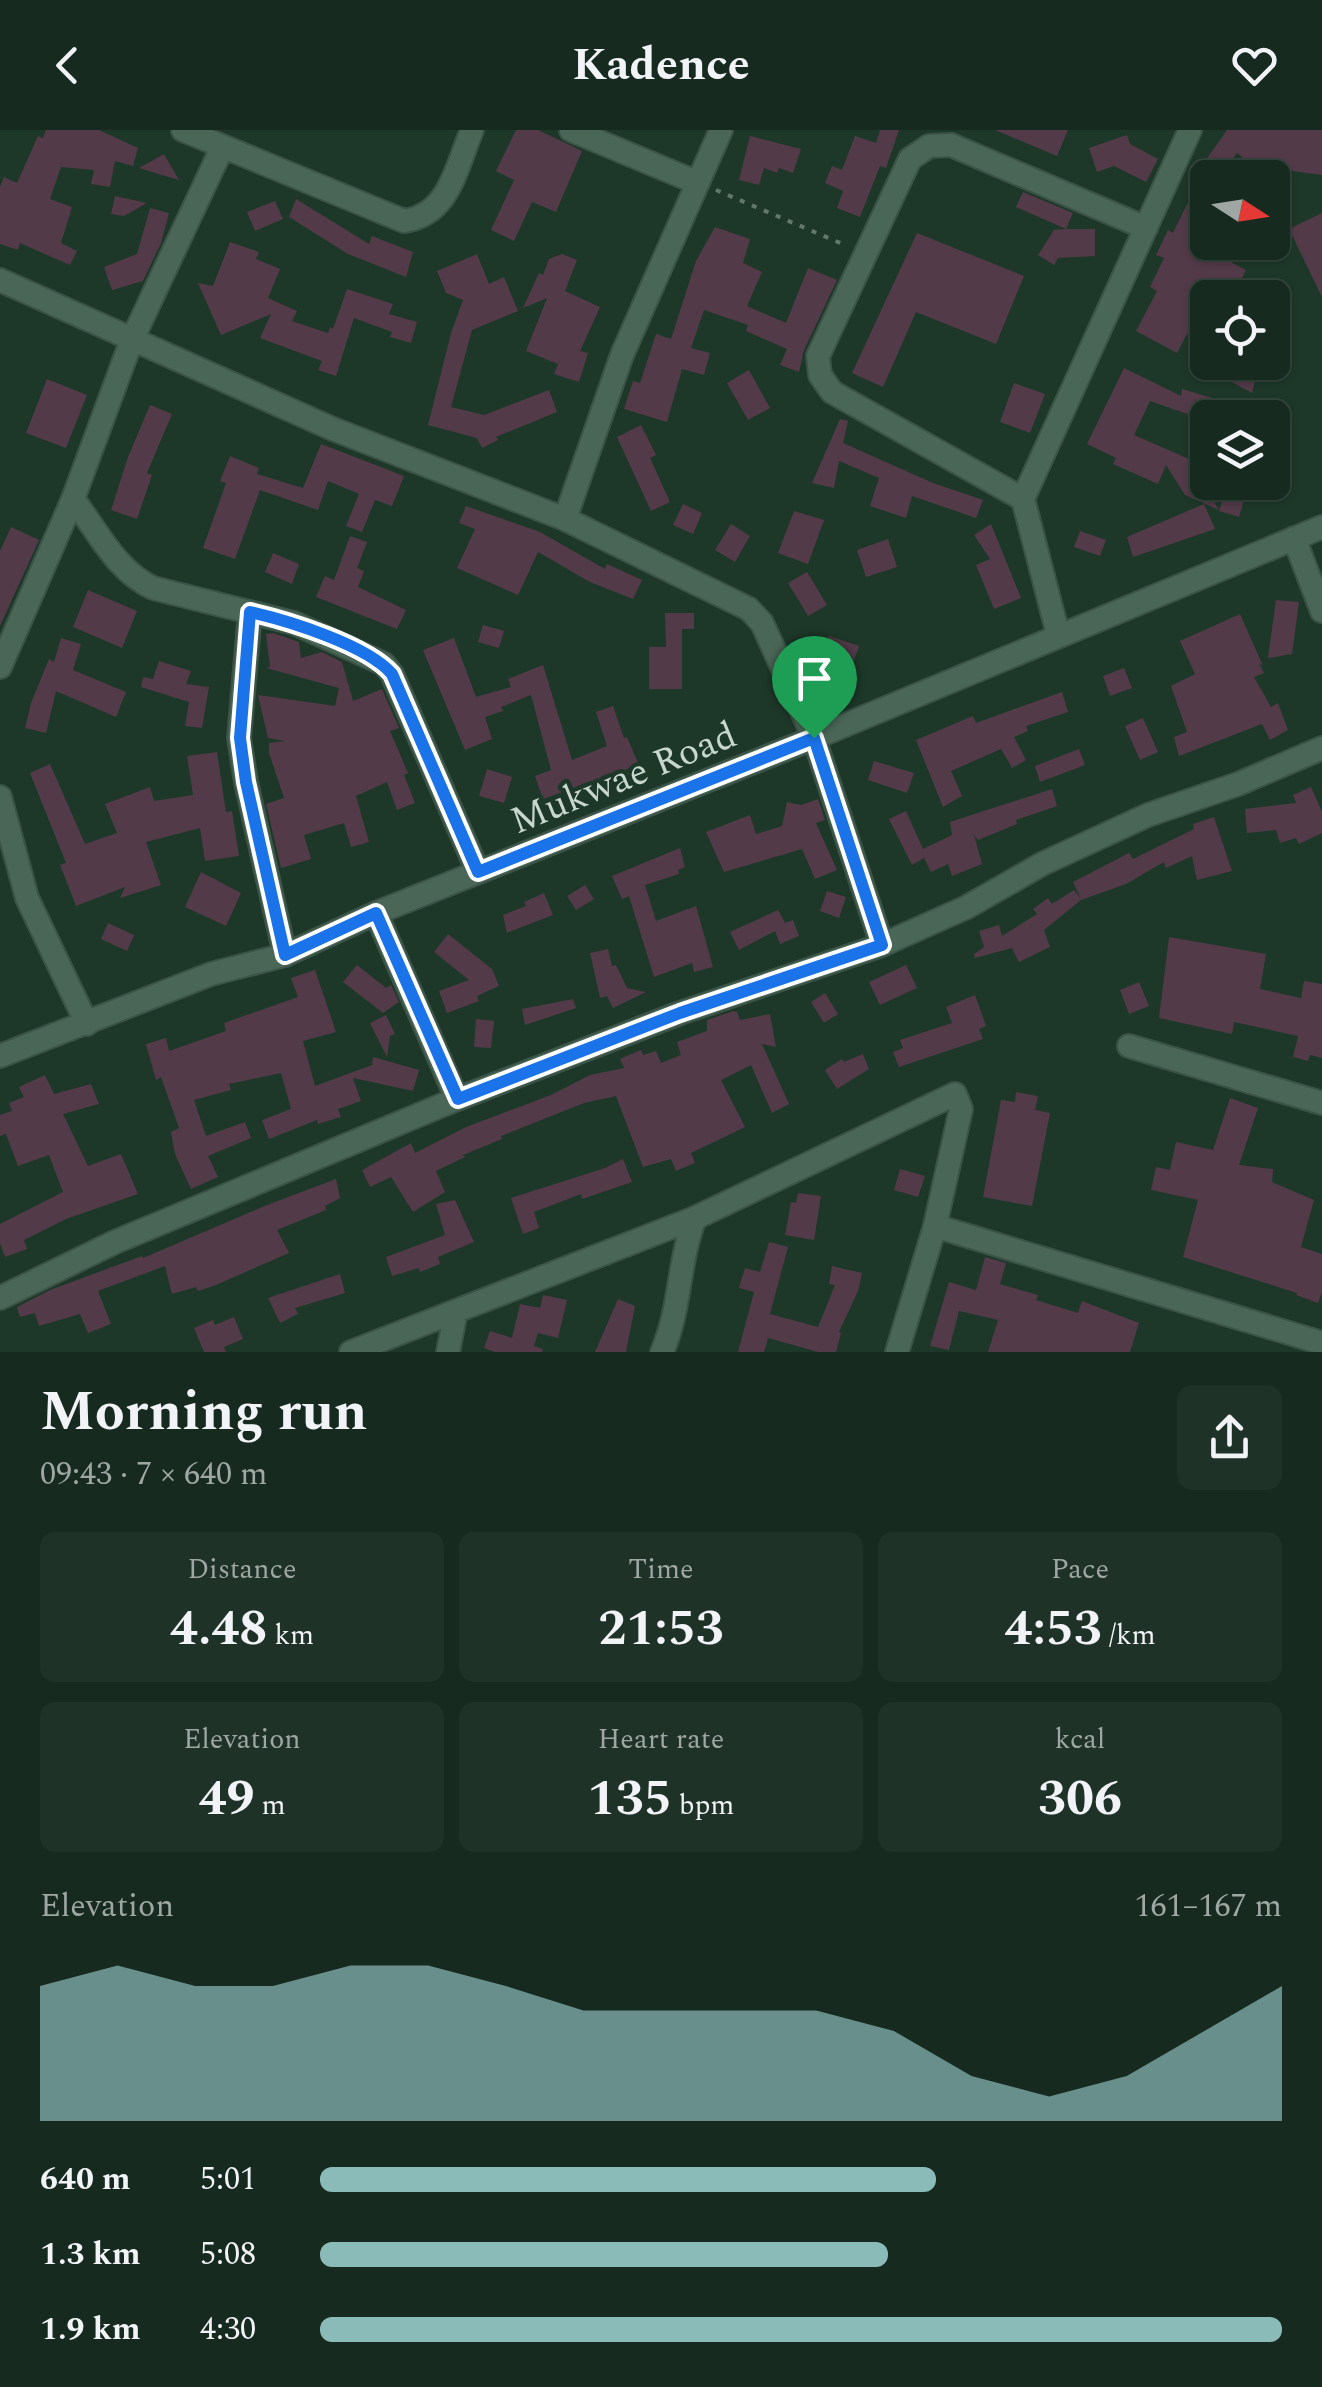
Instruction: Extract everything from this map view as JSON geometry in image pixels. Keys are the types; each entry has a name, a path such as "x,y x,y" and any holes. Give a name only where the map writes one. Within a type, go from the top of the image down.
{"street":[{"path":"182,130 404,221 424,218 439,206 472,130"},
{"path":"571,130 698,182"},
{"path":"565,519 622,355 720,130"},
{"path":"1058,634 1023,499 1190,130"},
{"path":"1023,499 832,392 820,374 818,356 910,159 929,146 951,145 1146,228"},
{"path":"0,667 72,499 132,342 222,148"},
{"path":"0,280 333,429 565,519 749,609 762,624 814,738 882,945"},
{"path":"72,499 136,580 153,588 294,623 373,657 392,674 478,872"},
{"name":"Mukwae Road","path":"0,1056 211,974 285,955 376,913 814,738 1322,527"},
{"path":"1294,538 1322,611"},
{"path":"250,612 240,738 246,782 285,955"},
{"path":"0,1298 114,1242 458,1099 680,1013 882,945 1148,815 1238,784 1322,748"},
{"path":"0,797 27,898 87,1024"},
{"path":"376,913 458,1099"},
{"path":"1129,1046 1322,1103"},
{"path":"351,1352 695,1218 955,1094 961,1109 935,1226 896,1352"},
{"path":"662,1352 678,1298 685,1244 695,1218"},
{"path":"935,1226 1322,1343"},
{"path":"448,1352 456,1312"}],"path":[{"path":"698,182 865,254"}],"building":[{"path":"46,130 99,130 138,148 133,166 115,161 110,187 91,184 94,170 61,167 50,199 72,207 61,243 77,251 70,265 20,243 18,250 0,244 0,187 4,177 17,183 38,136 43,138"},
{"path":"516,130 538,130 582,151 556,212 532,202 514,241 491,230 514,180 496,171"},
{"path":"880,130 899,130 886,168 880,166 860,217 837,208 843,191 825,183 832,166 842,170 855,136 876,143"},
{"path":"995,130 1068,130 1057,156"},
{"path":"1227,130 1322,130 1322,175 1290,171 1290,160 1246,160 1237,153 1232,160 1206,160"},
{"path":"1127,135 1130,144 1158,159 1146,182 1114,166 1097,172 1089,148"},
{"path":"750,136 801,149 793,173 764,168 759,185 739,180"},
{"path":"164,154 179,180 139,168"},
{"path":"1023,192 1073,213 1066,229 1016,207"},
{"path":"115,196 147,203 124,216 111,214"},
{"path":"1190,198 1190,260 1227,260 1246,270 1241,280 1190,280 1190,328 1177,353 1136,331 1157,291 1150,287 1164,258 1156,255 1168,230 1173,233"},
{"path":"296,199 369,244 372,236 413,252 406,277 348,254 289,217"},
{"path":"275,201 283,219 255,231 247,212"},
{"path":"150,208 169,213 161,243 143,281 112,290 104,267 137,254"},
{"path":"1322,213 1322,297 1290,231"},
{"path":"715,227 750,239 743,263 762,272 747,306 786,323 808,268 837,280 804,350 799,372 780,365 787,349 746,331 748,325 704,310 691,348 710,353 704,375 682,369 667,422 624,409 633,381 640,383 656,334 671,339 696,261"},
{"path":"1095,229 1095,256 1058,258 1054,265 1038,255 1054,230"},
{"path":"917,233 1024,276 996,344 916,312 883,387 852,373"},
{"path":"230,242 259,252 256,259 280,269 268,298 297,311 292,321 328,333 330,327 333,329 347,289 393,304 389,314 417,322 411,343 354,318 336,376 318,370 322,361 260,338 271,314 221,335 198,283 213,286"},
{"path":"477,254 489,284 504,277 518,311 472,330 451,407 484,415 549,390 557,412 496,437 498,440 482,448 477,438 428,425 463,300 446,293 437,271"},
{"path":"562,254 577,260 565,291 600,307 580,351 588,353 579,382 554,374 558,364 526,351 547,298 523,308 549,259"},
{"path":"1124,368 1181,396 1182,389 1219,400 1190,400 1190,415 1150,401 1134,435 1189,459 1190,497 1166,465 1158,484 1113,464 1116,458 1087,444"},
{"path":"749,370 770,408 748,420 727,383"},
{"path":"47,379 87,395 66,448 26,433"},
{"path":"1228,380 1255,380 1252,393"},
{"path":"1014,383 1045,394 1030,433 1000,422"},
{"path":"150,405 172,414 147,473 152,475 137,519 111,510"},
{"path":"840,419 848,421 843,443 933,483 983,500 976,518 912,496 906,518 870,506 879,478 839,461 834,488 812,483"},
{"path":"641,425 656,455 650,458 670,502 651,511 617,437"},
{"path":"321,444 404,476 392,506 375,500 362,532 346,526 359,494 328,481 318,510 260,490 235,559 203,548 226,483 220,481 230,456 259,468 257,474 303,488"},
{"path":"1196,500 1213,500 1219,510"},
{"path":"1222,500 1244,500 1239,517 1219,511"},
{"path":"683,504 702,513 693,534 673,525"},
{"path":"1204,504 1215,529 1133,557 1127,537"},
{"path":"466,506 540,532 605,569 607,564 642,580 633,599 590,582 538,552 518,595 457,568 475,529 459,523"},
{"path":"794,511 824,520 808,564 778,553"},
{"path":"731,524 750,536 735,562 715,550"},
{"path":"991,524 1021,598 994,609 976,565 990,559 974,535"},
{"path":"11,527 39,540 0,626 0,551"},
{"path":"1080,531 1106,540 1100,556 1074,547"},
{"path":"350,536 367,542 357,568 364,571 358,587 406,610 397,629 316,597 325,576 334,580"},
{"path":"888,539 897,567 866,577 857,550"},
{"path":"273,553 299,564 292,584 265,572"},
{"path":"807,572 827,605 808,616 788,583"},
{"path":"88,590 137,611 122,648 73,627"},
{"path":"1276,600 1299,602 1292,654 1268,658"},
{"path":"665,613 694,613 694,629 682,629 682,689 649,689 649,647 666,647"},
{"path":"1240,614 1263,666 1259,663 1264,673 1254,677 1271,707 1278,703 1288,730 1270,740 1262,724 1179,756 1174,737 1187,732 1171,686 1195,674 1180,641"},
{"path":"483,625 504,631 499,648 478,642"},
{"path":"266,634 299,642 301,658 322,652 342,662 353,701 382,689 399,728 390,731 408,773 404,775 415,803 397,810 387,782 356,796 369,842 351,847 344,823 304,835 311,859 281,868 266,804 284,798 269,743 285,741 268,738 258,695 335,706 339,688 266,668 270,667"},
{"path":"829,636 859,646 849,675 819,665"},
{"path":"61,638 81,644 73,670 126,692 116,717 56,691 46,733 25,728 31,703 49,659 54,662"},
{"path":"454,638 476,697 511,687 508,679 543,665 572,760 607,746 596,712 613,706 639,765 543,799 535,776 551,770 531,695 485,717 492,739 465,750 423,650"},
{"path":"159,661 191,671 186,684 209,687 202,728 185,726 189,702 141,687 143,677 153,679"},
{"path":"1124,668 1132,688 1110,696 1103,676"},
{"path":"1062,692 1068,712 1026,726 1028,731 1014,737 1026,760 1012,768 1001,749 951,771 962,796 943,807 916,740 973,716 976,723"},
{"path":"1143,718 1158,752 1140,760 1125,726"},
{"path":"1079,749 1085,765 1040,782 1035,766"},
{"path":"217,752 226,812 232,811 239,856 205,861 200,828 146,842 161,885 120,898 125,887 76,906 60,865 66,863 30,773 50,764 85,844 117,833 105,804 150,787 154,801 193,795 187,756"},
{"path":"874,761 914,773 907,793 868,780"},
{"path":"487,769 512,777 504,803 479,796"},
{"path":"1311,787 1322,812 1322,833 1299,844 1296,838 1280,843 1276,830 1247,833 1245,809 1296,803 1293,795"},
{"path":"1052,789 1057,806 1016,820 1017,824 978,840 974,835 982,864 952,876 948,864 931,872 924,858 912,865 889,819 906,811 923,849 952,835 950,822"},
{"path":"818,799 825,820 816,823 837,870 815,879 802,849 724,872 706,832 750,815 756,834 782,826 787,802 801,805"},
{"path":"1214,817 1232,871 1197,880 1192,856 1166,868 1164,862 1126,884 1081,900 1044,930 1050,947 1019,962 1012,948 975,958 974,954 984,947 979,931 999,925 1002,936 1037,914 1033,909 1048,898 1052,904 1074,890 1081,899 1073,882 1129,853 1133,859 1194,829 1193,824"},
{"path":"680,848 685,867 678,870 679,874 645,885 656,921 696,906 713,967 694,972 692,963 654,977 629,896 622,899 612,876"},
{"path":"201,872 241,893 226,926 185,907"},
{"path":"585,885 594,899 576,910 567,896"},
{"path":"827,891 846,897 839,918 820,911"},
{"path":"544,893 553,915 507,933 503,915"},
{"path":"778,910 785,923 793,920 799,936 780,944 775,931 739,950 730,932"},
{"path":"108,923 134,935 127,951 101,939"},
{"path":"448,934 492,969 499,986 477,996 479,1001 447,1013 439,991 469,980 434,952"},
{"path":"1169,937 1266,954 1260,989 1301,998 1304,981 1322,984 1322,1058 1310,1055 1308,1061 1293,1057 1298,1036 1234,1022 1232,1034 1159,1018"},
{"path":"608,949 612,966 616,965 627,988 646,992 613,1008 607,996 600,998 590,953"},
{"path":"357,965 386,988 391,985 399,1002 383,1013 343,982"},
{"path":"906,965 917,988 880,1005 869,982"},
{"path":"315,970 336,1032 303,1041 315,1086 372,1065 373,1057 419,1070 413,1091 353,1078 361,1101 338,1109 341,1117 318,1124 317,1120 269,1139 262,1120 291,1109 281,1073 229,1084 231,1090 194,1100 206,1136 245,1122 251,1138 208,1156 218,1177 191,1189 175,1154 171,1132 179,1128 161,1077 156,1080 146,1044 166,1038 169,1051 226,1031 224,1023 298,997 291,978"},
{"path":"1139,982 1149,1006 1129,1014 1120,990"},
{"path":"825,993 838,1014 824,1023 811,1002"},
{"path":"975,995 986,1026 979,1029 983,1039 899,1067 893,1052 903,1048 900,1040 952,1023 946,1007"},
{"path":"573,999 576,1008 525,1025 522,1009"},
{"path":"733,1011 740,1020 770,1014 776,1047 762,1044 789,1104 772,1113 751,1065 721,1080 745,1127 691,1153 695,1163 676,1171 671,1159 643,1167 616,1096 584,1103 463,1155 436,1171 445,1192 413,1212 391,1177 370,1187 362,1170 411,1143 415,1153 590,1075 624,1068 620,1059 641,1050 643,1055 656,1051 661,1063 681,1055 677,1042 707,1031 707,1020"},
{"path":"386,1015 395,1034 390,1036 387,1057 370,1023"},
{"path":"476,1019 494,1021 491,1048 474,1047"},
{"path":"863,1054 869,1069 837,1089 825,1070 842,1059 844,1062"},
{"path":"45,1075 54,1094 91,1084 99,1104 63,1114 88,1166 121,1154 138,1194 66,1219 24,1240 27,1249 5,1257 0,1224 63,1192 49,1155 18,1166 6,1134 0,1136 0,1115 12,1111 9,1103 24,1097 19,1087"},
{"path":"1016,1092 1038,1096 1035,1110 1050,1113 1032,1206 983,1197 1001,1100 1015,1102"},
{"path":"1230,1098 1258,1108 1239,1165 1273,1169 1272,1182 1314,1200 1301,1247 1322,1254 1322,1292 1318,1303 1183,1257 1198,1200 1151,1190 1156,1167 1170,1170 1176,1142 1213,1150"},
{"path":"623,1159 632,1182 582,1199 581,1194 534,1212 539,1228 523,1234 511,1198"},
{"path":"900,1169 925,1176 918,1197 894,1190"},
{"path":"336,1179 340,1198 325,1206 326,1210 277,1230 289,1253 216,1285 172,1294 165,1266 98,1291 111,1324 88,1333 80,1314 39,1326 35,1313 20,1317 17,1307 50,1290 143,1258"},
{"path":"798,1193 821,1196 814,1240 785,1235 791,1202 796,1203"},
{"path":"455,1200 474,1242 438,1257 440,1264 392,1276 386,1257 445,1235 436,1204"},
{"path":"769,1242 788,1247 770,1314 818,1327 835,1285 829,1284 832,1266 862,1273 839,1332 836,1352 818,1352 768,1338 764,1352 738,1352 754,1292 739,1288 745,1268 760,1272"},
{"path":"985,1257 1006,1263 1000,1284 1038,1295 1036,1300 1078,1313 1082,1301 1139,1323 1130,1352 988,1352 998,1320 959,1311 949,1350 930,1346 949,1282 976,1290"},
{"path":"340,1274 345,1293 295,1308 298,1314 280,1323 268,1298"},
{"path":"543,1295 567,1300 558,1338 538,1333 534,1346 542,1352 495,1352 484,1348 490,1331 512,1338 520,1304 540,1308"},
{"path":"618,1299 635,1306 626,1352 595,1352"},
{"path":"234,1317 243,1339 224,1347 226,1352 204,1352 194,1328"}],"route":[{"path":"250,612 294,623 384,664 392,674 478,872 814,738 882,945 680,1013 458,1099 376,913 285,955 246,782 240,738 250,612"}]}
